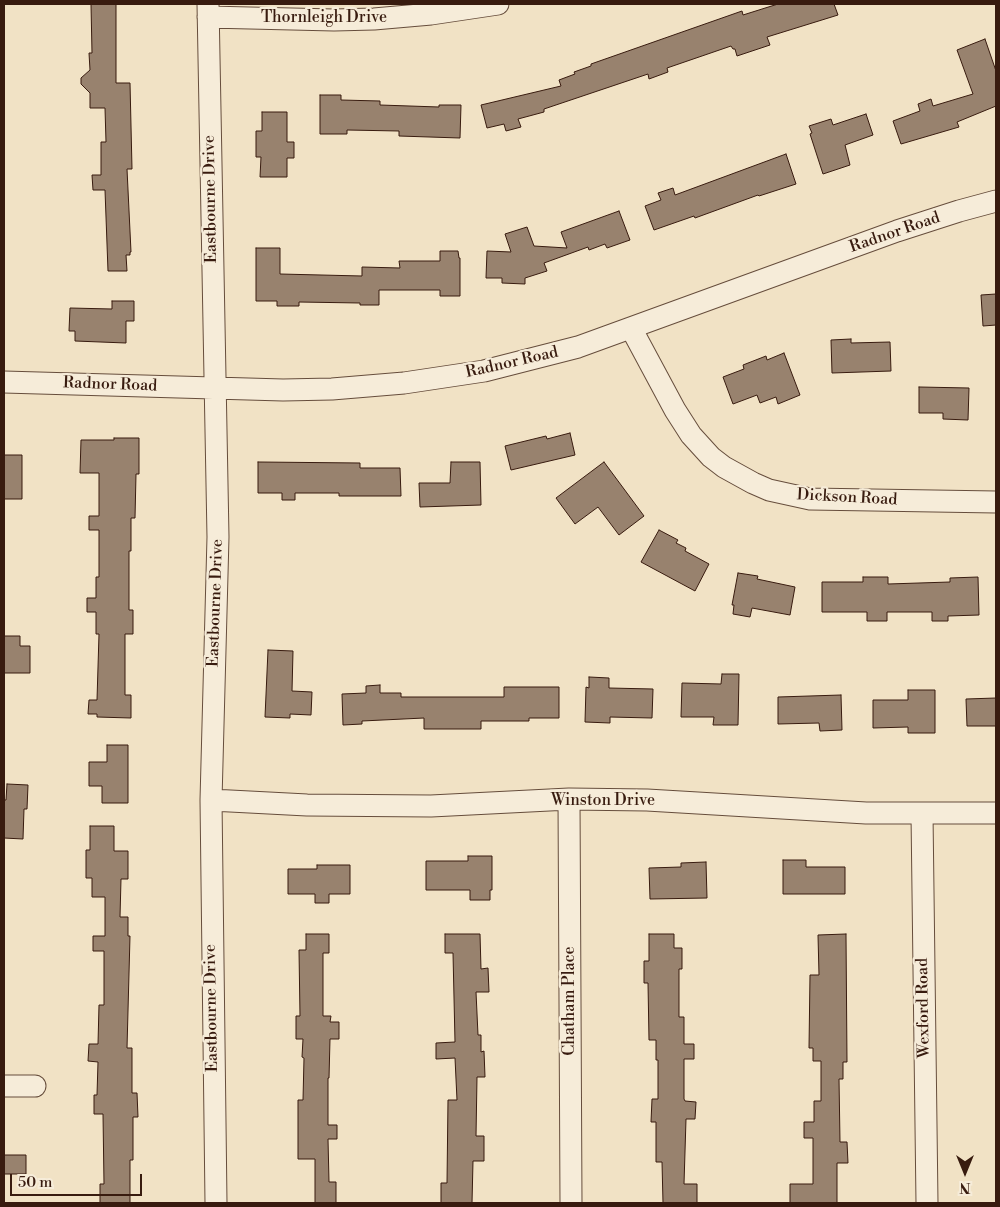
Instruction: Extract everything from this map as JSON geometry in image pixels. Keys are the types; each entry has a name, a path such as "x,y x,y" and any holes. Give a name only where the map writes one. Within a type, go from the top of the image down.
{"street":[{"name":"Thornleigh Drive","path":"208,10 334,20 398,18 498,4"},
{"name":"Eastbourne Drive","path":"208,10 218,537 211,800 216,1203"},
{"name":"Radnor Road","path":"4,382 283,390 332,389 404,383 508,366 578,347 897,231 996,201"},
{"name":"Dickson Road","path":"631,328 675,410 691,435 711,457 724,467 753,483 769,490 810,498 996,502"},
{"name":"Winston Drive","path":"211,800 307,805 431,806 569,800 647,800 866,813 996,813"},
{"name":"Chatham Place","path":"569,800 571,1203"},
{"name":"Wexford Road","path":"922,814 927,1203"},
{"path":"4,1086 35,1086"}],"building":[{"path":"91,4 116,4 116,83 130,83 132,169 127,169 131,252 130,255 126,255 127,271 108,271 105,190 93,190 92,175 101,175 101,142 106,142 105,108 90,108 90,93 81,84 81,78 90,70 89,53 92,53"},
{"path":"778,4 834,4 838,15 767,37 770,45 737,56 735,49 731,46 667,68 668,72 649,79 648,74 544,109 544,112 518,119 521,127 506,131 504,124 487,128 481,105 561,86 559,80 591,66 591,64 742,11 743,15"},
{"path":"985,39 996,71 996,106 957,122 959,127 901,144 893,121 920,111 918,104 931,99 933,106 973,94 957,50"},
{"path":"320,95 341,95 341,100 380,101 380,105 439,107 439,105 461,105 460,138 399,136 399,131 347,130 347,134 320,134"},
{"path":"262,112 287,112 287,142 294,142 294,158 287,158 287,177 260,177 261,157 256,157 256,131 262,131"},
{"path":"866,114 873,135 845,145 850,165 823,174 809,126 831,119 833,125"},
{"path":"786,154 796,184 654,230 645,206 661,200 658,193 673,188 675,195"},
{"path":"619,211 630,240 607,248 605,244 589,250 588,247 544,263 547,271 525,278 525,284 502,283 502,278 486,278 487,251 511,252 505,234 527,227 534,246 567,248 561,232"},
{"path":"256,248 280,248 280,274 362,276 362,267 400,268 399,261 440,261 440,251 458,251 460,258 460,296 440,296 440,290 379,290 379,305 299,302 299,306 277,306 277,301 256,301"},
{"path":"996,294 996,325 983,326 981,295"},
{"path":"112,301 134,301 134,321 126,321 126,343 75,341 75,331 69,331 70,308 112,309"},
{"path":"851,339 851,343 890,342 891,371 832,373 831,340"},
{"path":"784,353 800,395 778,404 776,397 760,403 757,395 733,404 723,377 744,369 743,365 766,356 767,360"},
{"path":"919,387 969,388 968,420 943,419 943,413 919,413"},
{"path":"570,433 575,455 511,470 505,446 546,436 547,439"},
{"path":"114,438 139,438 139,474 136,474 135,518 131,518 131,551 129,551 129,610 133,610 133,634 125,634 125,695 131,695 131,718 97,717 97,714 88,714 89,700 97,700 99,634 96,634 96,612 87,612 87,598 96,598 96,577 99,577 99,530 89,530 89,516 99,516 99,473 80,473 81,440 114,440"},
{"path":"4,455 22,455 22,499 4,499"},
{"path":"258,462 360,463 360,468 400,468 401,496 339,496 339,493 295,493 295,500 282,500 282,493 258,493"},
{"path":"451,462 480,462 481,505 420,507 419,483 450,483"},
{"path":"604,462 644,516 619,535 598,507 575,524 556,498"},
{"path":"659,530 678,540 676,543 686,548 685,551 709,564 695,591 641,562"},
{"path":"738,573 758,576 757,579 795,587 790,615 752,608 750,617 733,614 734,605 732,605"},
{"path":"863,577 888,577 888,584 950,582 950,578 978,577 979,615 948,616 948,621 932,621 932,612 887,612 887,621 867,621 867,612 822,612 822,582 863,582"},
{"path":"4,636 20,636 20,646 30,646 30,673 4,673"},
{"path":"268,650 293,651 292,691 312,692 311,715 290,714 290,718 265,717"},
{"path":"722,674 739,674 738,725 713,725 714,717 681,717 682,683 721,684"},
{"path":"589,677 609,678 609,688 653,689 652,718 610,717 610,723 585,722 586,687 589,688"},
{"path":"380,685 380,693 401,693 401,697 504,697 504,687 559,687 559,718 529,718 529,721 481,721 481,729 424,729 424,718 362,721 362,724 343,725 342,694 366,693 366,686"},
{"path":"908,690 935,690 935,733 908,733 908,727 873,728 873,700 908,700"},
{"path":"841,695 842,730 820,731 819,723 778,724 778,697"},
{"path":"996,698 996,726 967,726 966,699"},
{"path":"107,745 128,745 128,803 102,803 102,786 89,786 89,762 107,762"},
{"path":"7,784 28,785 27,809 24,809 23,839 4,838 4,800 6,800"},
{"path":"90,826 114,826 114,851 128,851 128,879 121,879 120,917 128,917 128,936 130,936 127,1048 132,1048 132,1093 137,1093 138,1117 133,1117 130,1203 100,1203 100,1184 104,1184 103,1114 94,1114 94,1095 97,1095 98,1062 88,1061 89,1044 98,1044 99,1005 104,1005 104,951 93,951 93,936 105,936 105,897 92,897 92,878 86,878 86,850 90,850"},
{"path":"468,856 492,856 492,890 490,890 490,900 470,900 470,890 426,890 426,861 468,861"},
{"path":"783,860 806,860 806,867 845,867 845,894 783,894"},
{"path":"706,862 707,898 650,899 649,868 681,867 681,863"},
{"path":"317,865 350,865 350,894 329,894 329,903 315,903 315,894 288,894 288,869 317,869"},
{"path":"306,934 329,934 329,953 323,953 323,1016 331,1016 330,1022 339,1022 339,1039 330,1039 328,1078 328,1125 337,1125 337,1139 328,1139 329,1182 336,1182 336,1203 315,1203 315,1159 298,1159 298,1100 303,1100 304,1058 302,1057 303,1039 296,1039 296,1016 300,1016 299,950 306,950"},
{"path":"445,934 480,934 481,969 488,968 489,992 476,992 478,1035 481,1035 481,1052 484,1051 485,1077 477,1077 476,1136 484,1136 484,1161 473,1161 472,1203 441,1203 441,1183 447,1183 448,1100 457,1100 455,1058 436,1059 436,1043 455,1042 453,953 445,953"},
{"path":"649,934 674,934 674,948 682,948 682,969 679,969 679,1017 684,1017 684,1044 694,1044 694,1059 684,1059 684,1099 685,1101 696,1102 695,1119 686,1119 684,1184 697,1184 697,1203 663,1203 662,1162 656,1162 656,1122 651,1122 652,1099 658,1099 658,1060 656,1060 656,1040 649,1040 648,983 644,983 644,961 649,961"},
{"path":"846,934 847,1062 843,1062 843,1079 839,1079 840,1142 847,1142 848,1163 837,1163 837,1203 790,1203 790,1184 813,1184 813,1138 804,1138 804,1122 814,1122 814,1101 821,1101 821,1061 813,1061 813,1048 809,1048 810,975 819,975 818,935"},
{"path":"4,1155 26,1155 26,1174 4,1174"}]}
